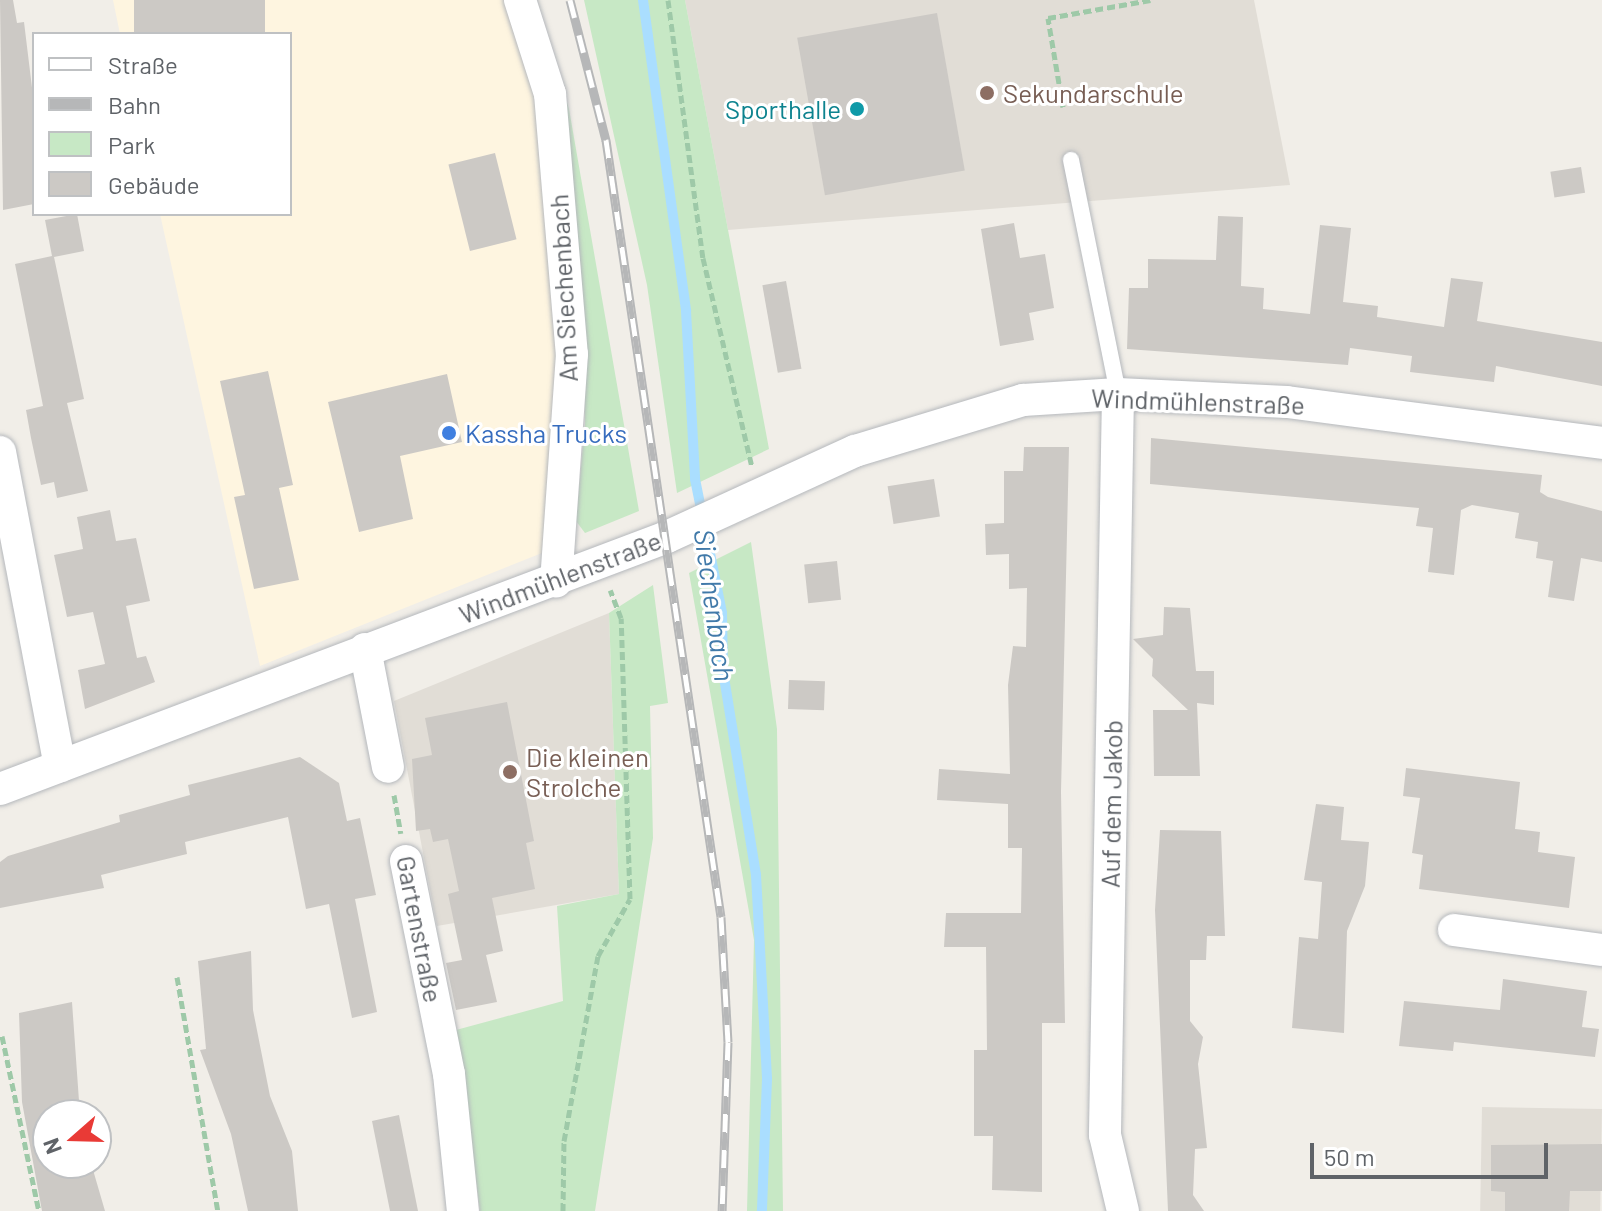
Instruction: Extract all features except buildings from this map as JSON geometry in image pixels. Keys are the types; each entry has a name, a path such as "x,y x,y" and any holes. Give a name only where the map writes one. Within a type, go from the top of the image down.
{"street":[{"name":"Am Siechenbach","path":"520,0 550,94 572,354 556,581"},
{"name":"Windmühlenstraße","path":"0,789 365,649 556,581 686,529 933,422 1023,400 1118,394 1399,413 1602,443"},
{"name":"Auf dem Jakob","path":"1118,394 1105,1135 1123,1211"},
{"path":"0,452 60,766"},
{"path":"365,649 388,767"},
{"name":"Gartenstraße","path":"406,861 452,1088 463,1211"},
{"path":"1454,930 1602,950"}],"lane":[{"path":"1071,160 1118,394"}],"path":[{"path":"668,0 703,258 759,495"},
{"path":"1063,107 1048,18 1150,0"},
{"path":"563,1211 564,1141 598,956 630,899 621,618 599,562"},
{"name":"Gartenstraße","path":"388,767 406,861"},
{"path":"177,977 218,1211"},
{"path":"2,1036 39,1211"}],"shaded area":[{"path":"113,0 508,0 537,99 564,351 542,553 260,666 160,216 292,216 292,32 120,32"},
{"name":"Sekundarschule","path":"685,0 1254,0 1290,185 728,230"},
{"name":"Die kleinen Strolche","path":"609,613 619,894 437,926 394,701"},
{"path":"1482,1107 1602,1109 1600,1211 1480,1211"}],"green space":[{"path":"534,0 569,109 639,511 585,533 576,521 585,424 581,270"},
{"path":"584,0 685,0 769,449 677,493 647,285"},
{"path":"751,542 777,729 783,1211 747,1211 754,940 689,573"},
{"path":"653,585 668,703 650,706 653,838 595,1211 480,1211 456,1030 563,1001 557,906 619,894 609,613"}],"waterway":[{"name":"Siechenbach","path":"643,0 686,311 695,479 722,613 723,671 756,875 767,1079 762,1211"}],"railway":[{"path":"570,0 606,140 721,917 728,1042 722,1211"}],"place":[{"name":"Sekundarschule","path":"987,93"},
{"name":"Sporthalle","path":"857,109"},
{"name":"Kassha Trucks","path":"449,433"},
{"name":"Die kleinen Strolche","path":"510,772"}]}
